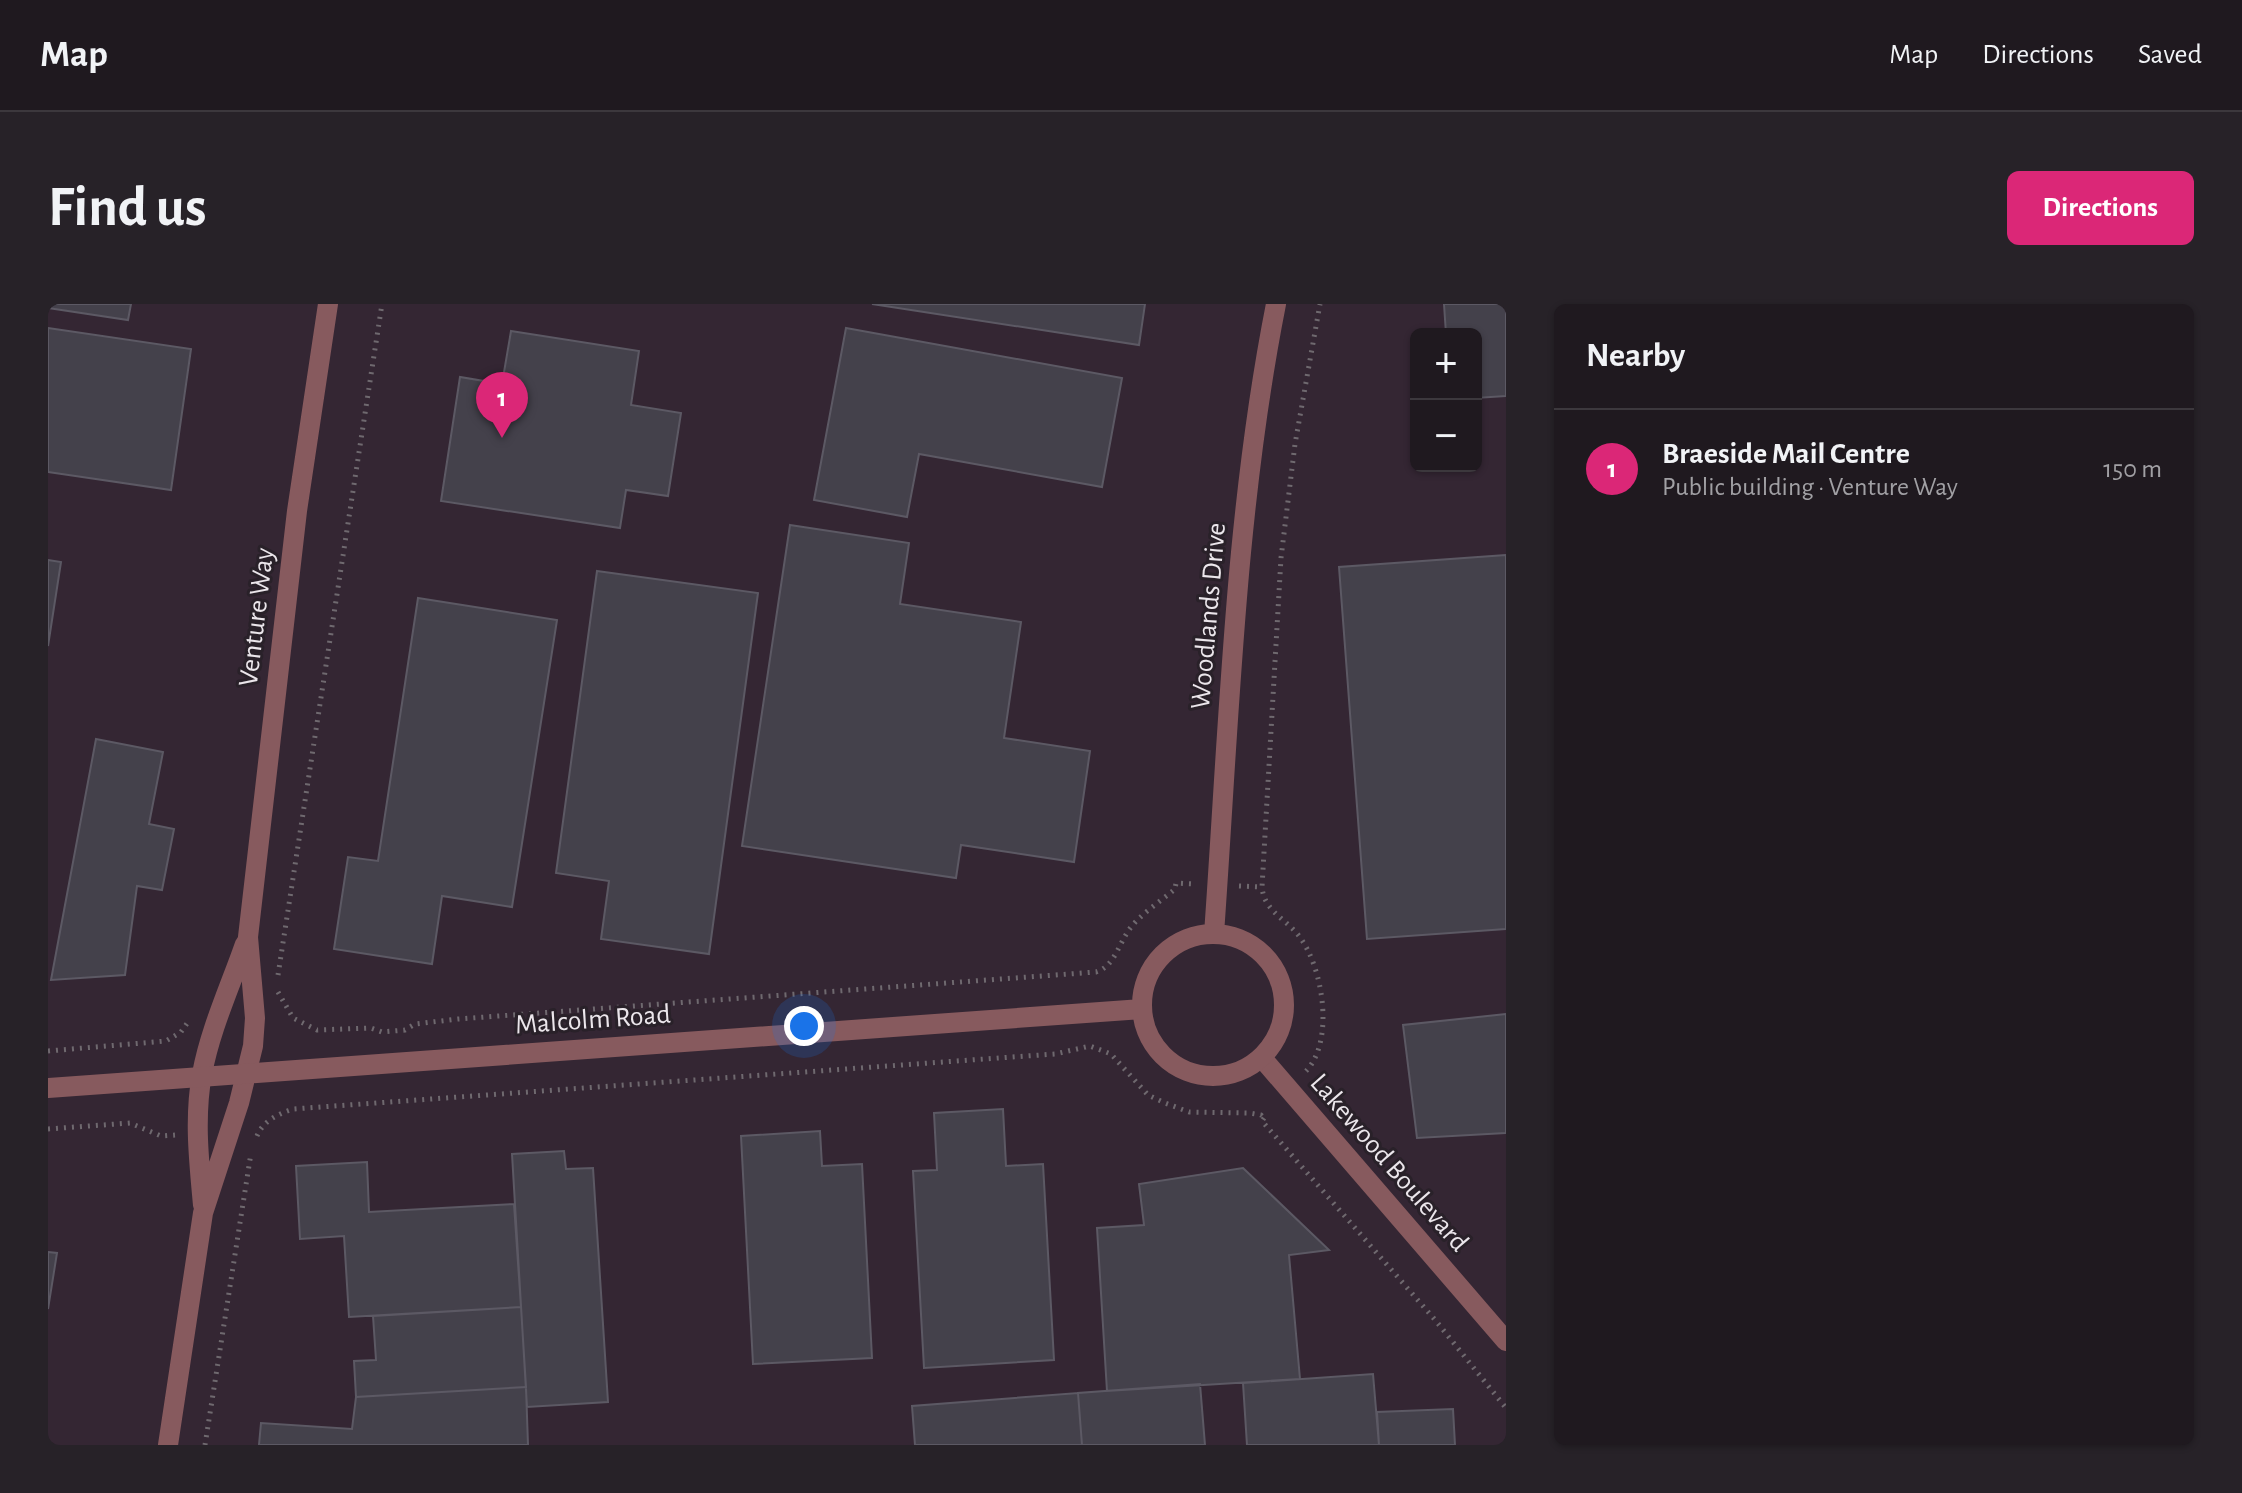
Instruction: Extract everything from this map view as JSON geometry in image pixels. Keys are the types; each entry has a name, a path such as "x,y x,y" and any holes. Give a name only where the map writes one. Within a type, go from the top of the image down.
{"street":[{"name":"Venture Way","path":"247,1073 255,1018 248,937 297,511 328,304"},
{"name":"Woodlands Drive","path":"1214,934 1236,615 1251,457 1276,304"},
{"path":"1214,934 1247,942 1266,957 1278,975 1284,996 1283,1017 1275,1040 1262,1058 1243,1070 1225,1075 1202,1076 1180,1069 1163,1057 1150,1041 1142,1019 1142,1009 1147,976 1158,959 1175,945 1197,936 1214,934"},
{"name":"Venture Way","path":"202,1077 208,1049 248,937"},
{"name":"Malcolm Road","path":"48,1088 1142,1009"},
{"name":"Lakewood Boulevard","path":"1262,1058 1506,1341"},
{"path":"168,1445 203,1213 247,1073"},
{"path":"202,1077 197,1134 203,1213"}],"path":[{"path":"293,1018 276,989 382,304"},
{"path":"1320,304 1295,444 1281,558 1262,887 1263,898 1269,907 1298,935 1311,955 1322,994 1316,1060 1262,1121 1436,1321 1506,1408"},
{"path":"255,1018 293,1018 317,1030 371,1028 382,1032 458,1019 1096,972 1104,970 1129,929 1175,889 1176,883 1262,887"},
{"path":"48,1051 166,1041 181,1032 189,1021 219,1019"},
{"path":"256,1139 260,1129 276,1115 293,1109 1055,1054 1090,1046 1111,1054 1148,1095 1165,1103 1189,1112 1249,1113 1264,1118"},
{"path":"48,1129 130,1123 161,1136 197,1134"},
{"path":"231,1131 260,1129"},
{"path":"205,1445 251,1150"}],"shaded area":[{"path":"48,304 1506,304 1506,1445 48,1445"}],"building":[{"path":"48,304 131,304 128,320 48,308"},
{"path":"872,304 1145,304 1139,345"},
{"path":"1444,304 1506,304 1506,396 1482,398 1482,328 1446,328"},
{"path":"48,328 191,349 171,490 48,472"},
{"path":"846,328 1122,378 1102,487 919,454 907,517 814,500"},
{"path":"511,331 639,351 631,405 681,413 668,496 626,490 620,528 441,501 460,377 502,384"},
{"path":"790,525 909,543 900,604 1021,622 1004,738 1090,751 1074,862 961,845 956,878 742,846"},
{"path":"1506,555 1506,929 1367,939 1339,567"},
{"path":"48,560 61,562 48,646"},
{"path":"597,571 758,593 709,954 601,939 609,881 556,873"},
{"path":"418,598 557,620 512,907 442,896 432,964 334,949 348,857 378,861"},
{"path":"96,739 163,752 149,824 174,829 162,890 137,886 125,975 51,980"},
{"path":"1506,1014 1506,1133 1417,1138 1403,1025"},
{"path":"1003,1109 1006,1166 1043,1164 1054,1360 924,1368 913,1171 937,1170 934,1113"},
{"path":"820,1131 822,1166 862,1164 872,1358 753,1364 741,1136"},
{"path":"564,1151 566,1169 593,1168 608,1402 527,1407 512,1154"},
{"path":"367,1162 369,1212 514,1204 521,1307 349,1317 344,1236 300,1239 296,1166"},
{"path":"1243,1168 1329,1250 1289,1255 1300,1379 1107,1391 1097,1228 1144,1225 1139,1184"},
{"path":"48,1252 57,1253 48,1309"},
{"path":"521,1307 526,1387 356,1397 354,1361 376,1360 373,1316"},
{"path":"1373,1374 1379,1445 1247,1445 1243,1383"},
{"path":"1200,1384 1205,1445 1082,1445 1078,1393"},
{"path":"526,1387 528,1445 259,1445 261,1423 352,1429 356,1397"},
{"path":"1078,1393 1082,1445 915,1445 912,1406"},
{"path":"1453,1409 1455,1445 1379,1445 1377,1412"}],"place":[{"name":"Braeside Mail Centre","path":"502,438"}]}
